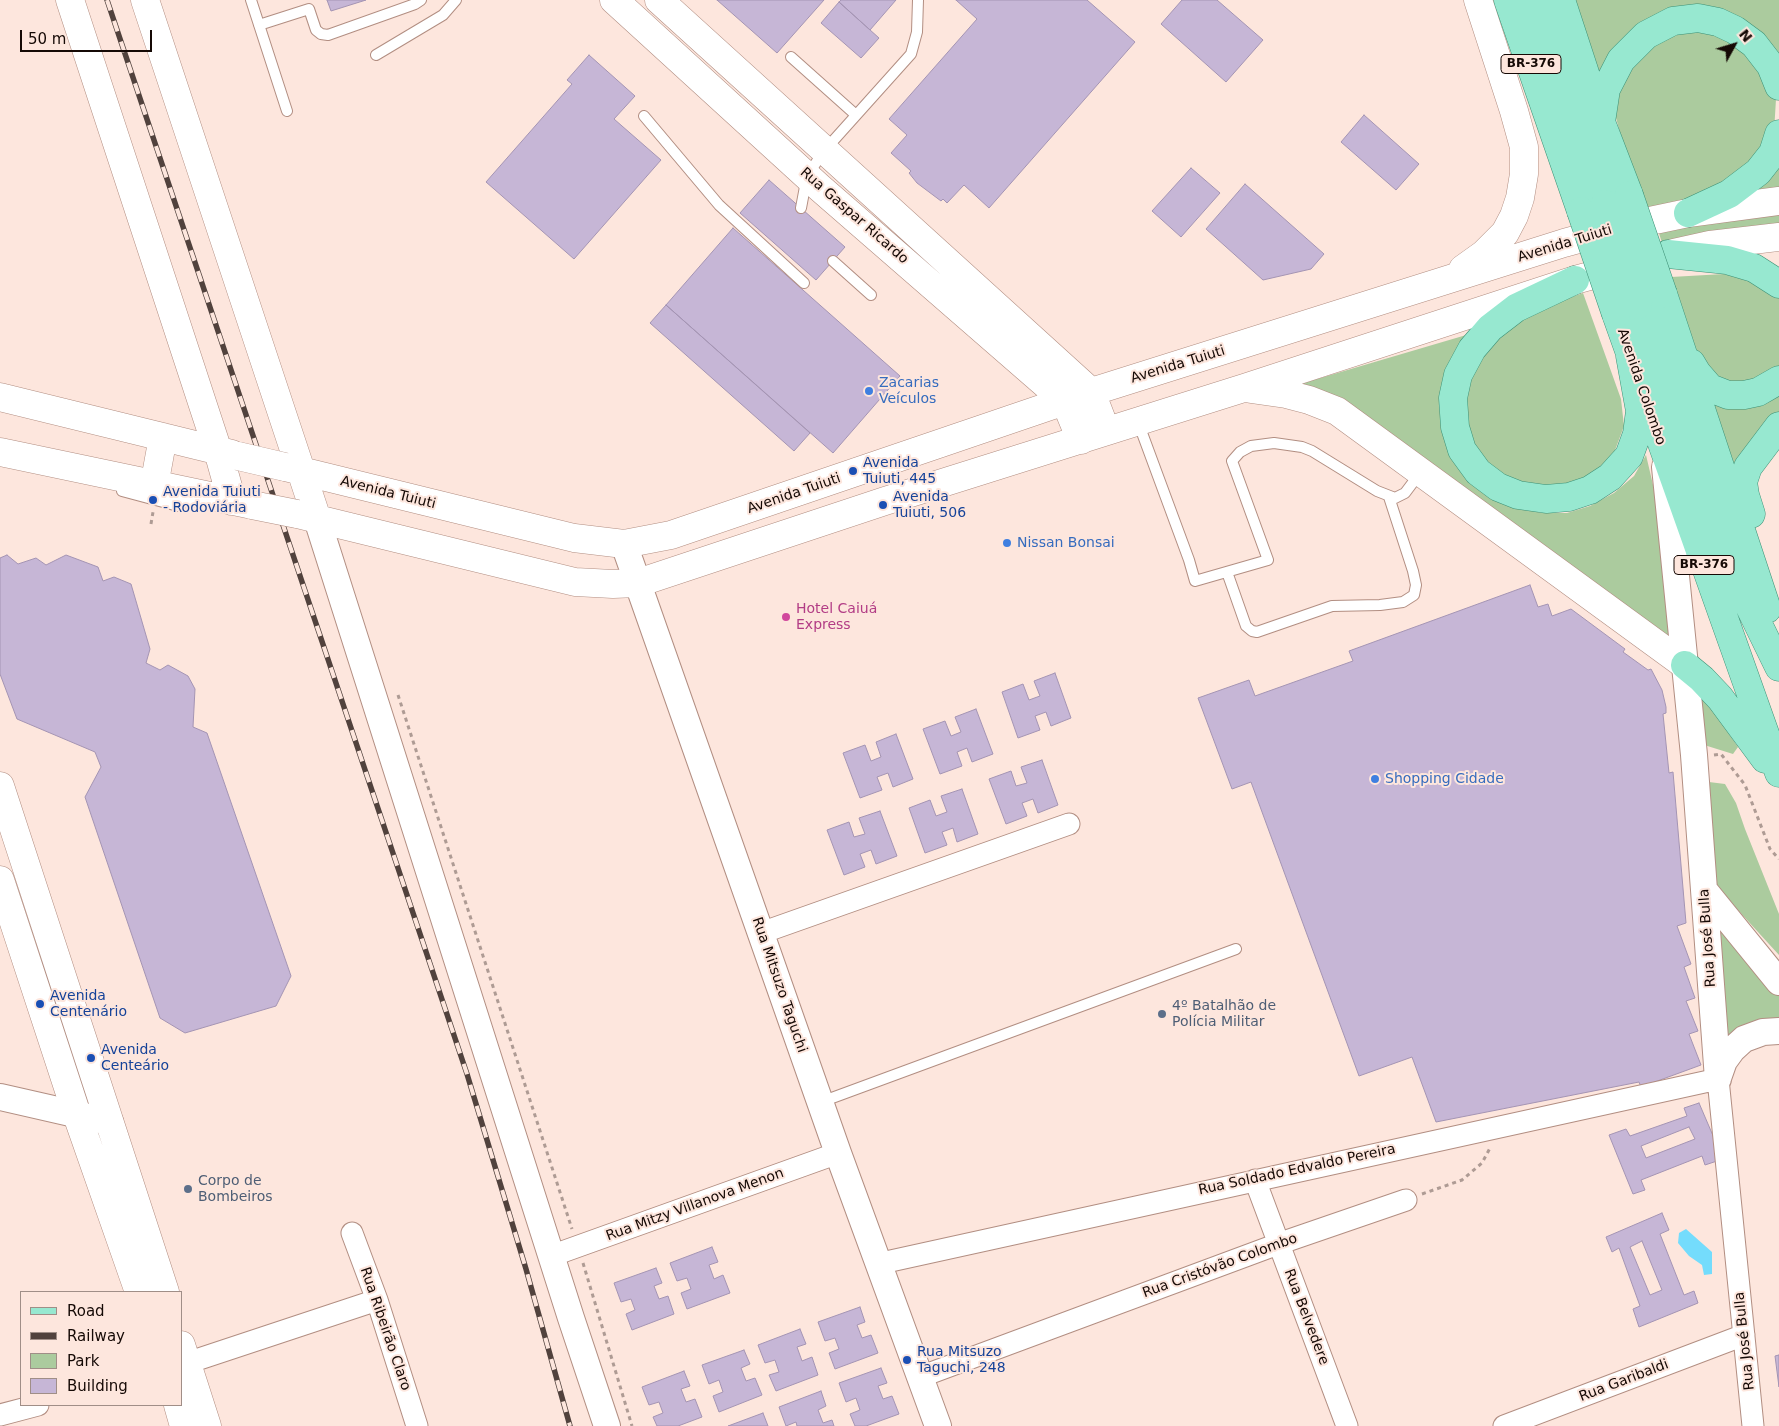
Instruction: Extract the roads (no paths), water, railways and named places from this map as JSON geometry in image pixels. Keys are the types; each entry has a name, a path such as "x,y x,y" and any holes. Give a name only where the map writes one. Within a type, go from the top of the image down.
{"main road":[{"path":"70,0 228,453 242,503"},
{"path":"146,0 307,516"},
{"name":"Rua Gaspar Ricardo","path":"614,0 657,10 824,151 1030,353 1065,401 1081,440"},
{"path":"1448,280 1484,254 1505,233 1514,216 1520,198 1524,174 1524,147 1478,0"},
{"name":"Avenida Colombo","path":"1508,0 1605,203 1663,294 1779,646"},
{"name":"Avenida Colombo","path":"1534,0 1605,203 1627,310 1630,356 1779,773"},
{"name":"Avenida Colombo","path":"1562,0 1601,122 1605,203"},
{"name":"Rua Gaspar Ricardo","path":"657,10 807,176 1030,353 1091,392 1106,431"},
{"path":"1601,122 1606,89 1621,60 1646,35 1673,21 1698,18 1718,22 1735,30 1754,44 1771,66 1779,86"},
{"path":"1688,212 1730,194 1758,172 1773,153 1779,134"},
{"name":"Avenida Tuiuti","path":"0,398 574,538 624,544 671,535 1091,392 1564,243 1688,212 1779,201"},
{"path":"0,452 154,486 307,516 575,582 638,583 885,501 1138,422 1576,280 1668,254 1710,245 1779,237"},
{"path":"1668,254 1727,260 1754,268 1779,284"},
{"path":"1576,280 1516,308 1490,328 1472,349 1458,375 1453,398 1455,428 1462,450 1478,472 1498,487 1518,495 1546,499 1561,498 1590,490 1610,477 1629,456 1638,434 1640,411 1630,356"},
{"name":"Avenida Colombo","path":"1627,310 1686,442 1740,587 1779,667"},
{"path":"1679,341 1696,373 1710,388 1728,395 1744,395 1758,392 1779,380"},
{"path":"1244,388 1286,394 1309,400 1337,412 1421,472 1702,679 1720,698 1779,778"},
{"path":"1779,426 1748,467 1743,482 1745,495 1779,609"},
{"path":"154,486 163,437"},
{"path":"457,552 459,510"},
{"path":"0,786 5,820 110,1122 165,1291"},
{"path":"0,880 77,1115 140,1291"},
{"path":"183,1358 207,1426"},
{"path":"178,1406 184,1426"}],"street":[{"name":"Rua José Bulla","path":"1663,450 1694,756 1718,1079 1753,1426"},
{"path":"307,516 607,1426"},
{"name":"Rua Mitsuzo Taguchi","path":"624,544 877,1264 938,1426"},
{"path":"761,934 1069,824"},
{"path":"1705,891 1779,982"},
{"path":"1718,1079 1724,1061 1744,1039 1763,1032 1779,1030"},
{"name":"Rua Soldado Edvaldo Pereira","path":"877,1264 1718,1079"},
{"path":"0,1096 110,1122"},
{"name":"Rua Mitzy Villanova Menon","path":"551,1256 838,1153"},
{"name":"Rua Belvedere","path":"1255,1180 1347,1426"},
{"name":"Rua Cristóvão Colombo","path":"920,1377 1278,1244 1406,1200"},
{"name":"Rua Ribeirão Claro","path":"352,1233 377,1300 417,1426"},
{"path":"183,1358 377,1300"},
{"name":"Rua Garibaldi","path":"1504,1426 1744,1335"},
{"path":"0,1415 34,1406"}],"lane":[{"path":"251,0 287,111"},
{"path":"259,25 307,5 316,30 321,34 328,35 415,4 420,0"},
{"path":"376,56 444,15 456,0"},
{"path":"800,208 807,176 824,151 911,54 917,32 918,0"},
{"path":"791,57 856,115"},
{"path":"644,116 719,205 772,247 804,283"},
{"path":"833,261 870,295"},
{"path":"1138,422 1195,581 1268,560 1232,461 1240,452 1252,446 1274,443 1302,447 1312,451 1389,497 1394,498 1402,496 1421,472"},
{"path":"0,461 55,474"},
{"path":"110,488 178,506 198,494"},
{"path":"1228,572 1246,626 1252,631 1257,632 1332,606 1380,605 1403,602 1414,594 1416,584 1389,497"},
{"path":"820,1102 1236,949"}],"water":[{"path":"1686,1229 1712,1252 1712,1274 1704,1275 1702,1265 1689,1256 1678,1243 1679,1233"}],"railway":[{"path":"107,0 467,1074 526,1269 570,1426"}],"place":[{"name":"Zacarias Veículos","path":"869,391"},
{"name":"Avenida Tuiuti, 445","path":"853,471"},
{"name":"Avenida Tuiuti - Rodoviária","path":"153,500"},
{"name":"Avenida Tuiuti, 506","path":"883,505"},
{"name":"Nissan Bonsai","path":"1007,543"},
{"name":"Hotel Caiuá Express","path":"786,617"},
{"name":"Shopping Cidade","path":"1375,779"},
{"name":"Avenida Centenário","path":"40,1004"},
{"name":"4º Batalhão de Polícia Militar","path":"1162,1014"},
{"name":"Avenida Centeário","path":"91,1058"},
{"name":"Corpo de Bombeiros","path":"188,1189"},
{"name":"Rua Mitsuzo Taguchi, 248","path":"907,1360"}]}
